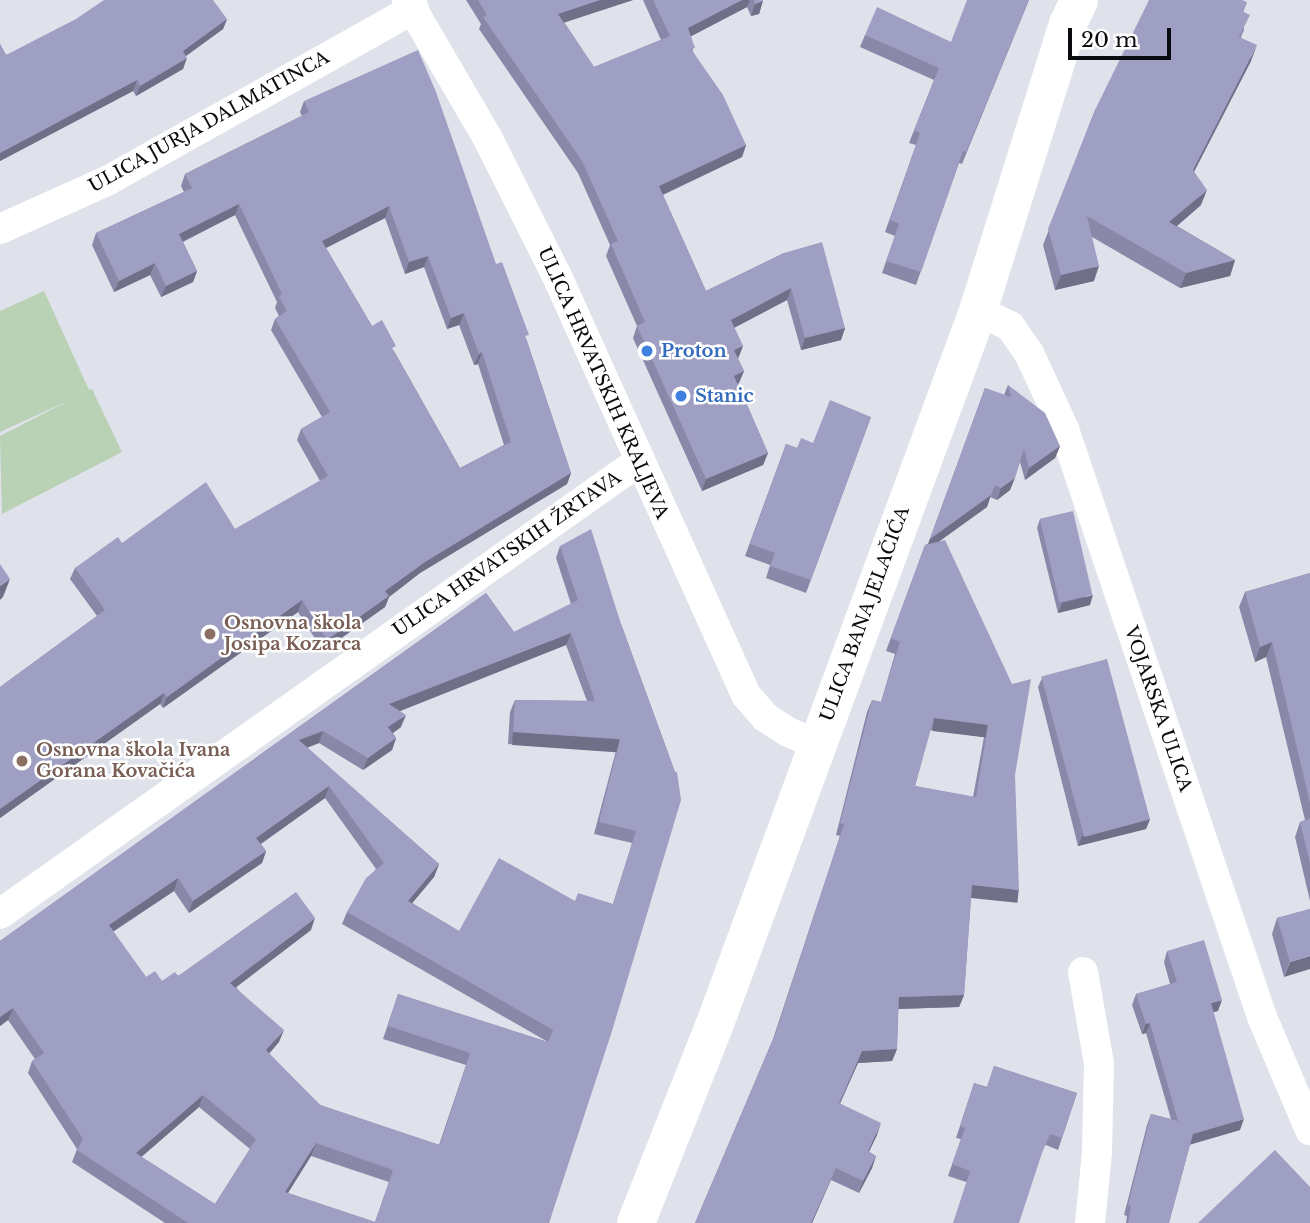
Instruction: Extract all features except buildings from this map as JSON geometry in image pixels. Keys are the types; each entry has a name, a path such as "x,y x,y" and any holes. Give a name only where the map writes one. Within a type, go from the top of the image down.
{"main road":[{"name":"ULICA BANA JELAČIĆA","path":"636,1223 713,1029 978,311 1068,24 1079,0"}],"street":[{"name":"ULICA JURJA DALMATINCA","path":"0,229 107,181 410,5"},
{"name":"ULICA HRVATSKIH KRALJEVA","path":"410,5 487,138 549,262 746,695 765,717 788,732 816,744"},
{"name":"VOJARSKA ULICA","path":"978,311 1010,326 1029,353 1064,429 1262,1017 1310,1130"},
{"name":"ULICA HRVATSKIH ŽRTAVA","path":"0,914 638,462"},
{"path":"1083,972 1099,1063 1097,1152 1090,1223"}],"green space":[{"path":"44,291 89,390 92,389 122,452 2,514 0,436 70,400 0,432 0,311"}],"place":[{"name":"Proton","path":"647,351"},
{"name":"Stanic","path":"681,396"},
{"name":"Osnovna škola Josipa Kozarca","path":"210,634"},
{"name":"Osnovna škola Ivana Gorana Kovačića","path":"22,761"}]}
